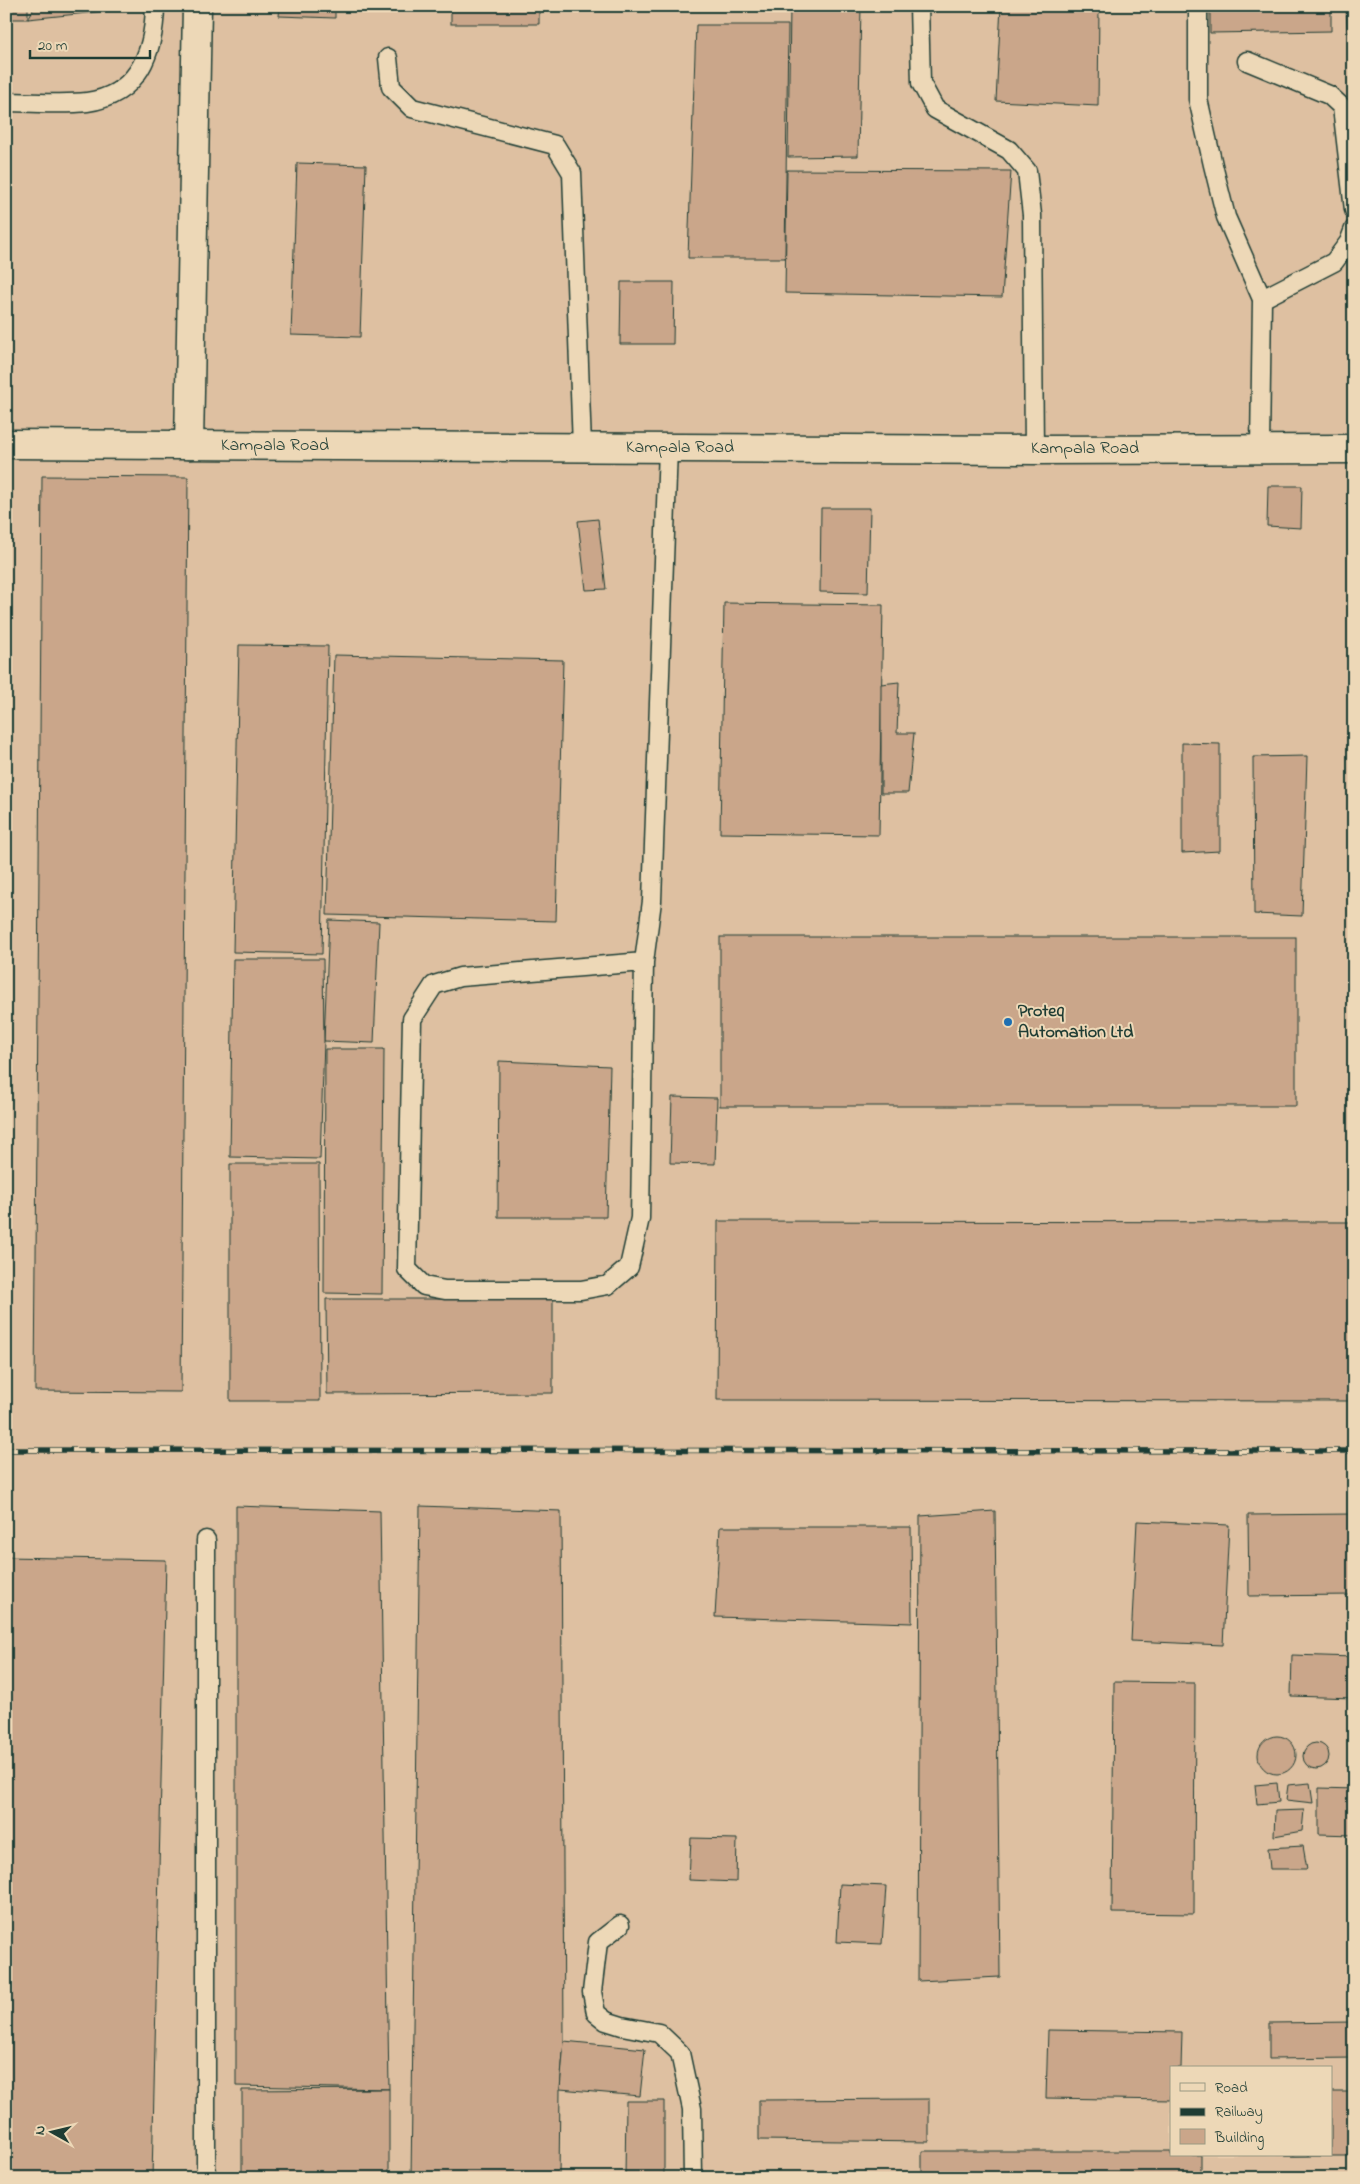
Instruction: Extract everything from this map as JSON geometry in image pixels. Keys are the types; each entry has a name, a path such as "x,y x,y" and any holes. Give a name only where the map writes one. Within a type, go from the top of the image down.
{"street":[{"path":"190,445 197,6"},
{"name":"Kampala Road","path":"6,444 1034,450 1354,449"}],"lane":[{"path":"6,102 87,102 122,90 144,64 155,20 155,6"},
{"path":"919,6 922,83 935,109 1010,150 1027,171 1032,215 1034,450"},
{"path":"1198,6 1198,99 1208,147 1226,217 1262,299 1260,448"},
{"path":"388,58 391,87 412,108 555,145 572,173 582,447"},
{"path":"1248,61 1328,95 1342,107 1354,210"},
{"path":"1262,299 1334,262 1350,242 1354,229"},
{"path":"644,962 460,977 434,985 412,1019 407,1269 424,1286 445,1290 582,1290 608,1285 629,1268 640,1218 644,962 652,900 653,824 668,448"},
{"path":"206,1540 206,2178"},
{"path":"620,1925 598,1942 592,1992 596,2013 606,2021 659,2033 680,2053 692,2109 693,2178"}],"shaded area":[{"path":"6,6 1354,6 1354,2178 6,2178"}],"building":[{"path":"6,6 28,6 28,19 6,19"},
{"path":"35,6 137,6 137,8 28,19"},
{"path":"280,6 335,6 335,18 279,16"},
{"path":"451,6 539,6 539,24 451,24"},
{"path":"790,6 861,6 858,156 788,157"},
{"path":"1001,6 1099,6 1098,106 996,101"},
{"path":"1210,6 1331,6 1331,31 1210,33"},
{"path":"1346,6 1354,6 1354,31 1347,32"},
{"path":"696,25 788,25 785,258 688,258"},
{"path":"1352,41 1354,91 1351,91"},
{"path":"297,163 366,165 360,337 291,335"},
{"path":"787,170 1011,171 1002,297 785,293"},
{"path":"621,282 674,282 673,344 620,344"},
{"path":"42,476 188,477 181,1392 35,1391"},
{"path":"1268,486 1302,486 1301,528 1267,526"},
{"path":"821,508 870,508 868,593 820,592"},
{"path":"598,519 606,589 586,590 578,521"},
{"path":"724,603 883,605 879,835 720,833"},
{"path":"239,645 328,646 322,954 233,952"},
{"path":"334,655 563,660 556,921 327,915"},
{"path":"899,682 897,733 914,733 908,793 881,793 881,684"},
{"path":"1182,743 1220,744 1220,851 1182,853"},
{"path":"1307,756 1302,916 1254,914 1253,757"},
{"path":"329,920 379,922 374,1043 324,1041"},
{"name":"Proteq Automation Ltd","path":"720,937 1296,937 1296,1106 720,1106"},
{"path":"233,959 323,959 324,1041 320,1159 230,1157"},
{"path":"325,1049 384,1049 382,1294 324,1293"},
{"path":"499,1061 610,1066 606,1217 498,1217"},
{"path":"672,1097 717,1098 715,1164 670,1163"},
{"path":"230,1164 319,1164 320,1401 230,1401"},
{"path":"718,1221 1354,1222 1354,1401 717,1400"},
{"path":"326,1299 553,1299 553,1393 327,1394"},
{"path":"236,1506 380,1511 389,2089 236,2086"},
{"path":"420,1506 561,1511 564,2041 560,2089 559,2178 411,2178"},
{"path":"995,1511 1000,1977 918,1981 920,1516"},
{"path":"1354,1514 1354,1595 1249,1596 1248,1515"},
{"path":"1137,1521 1229,1525 1223,1645 1131,1641"},
{"path":"720,1527 911,1527 912,1623 715,1617"},
{"path":"6,1557 166,1560 152,2178 6,2178"},
{"path":"1292,1655 1354,1657 1354,1698 1291,1696"},
{"path":"1114,1682 1195,1683 1194,1914 1112,1913"},
{"path":"1277,1736 1290,1742 1296,1755 1290,1768 1277,1774 1264,1768 1258,1755 1264,1742"},
{"path":"1316,1743 1325,1747 1329,1756 1325,1765 1316,1769 1307,1765 1303,1756 1307,1747"},
{"path":"1277,1783 1279,1802 1257,1804 1255,1785"},
{"path":"1310,1783 1313,1803 1286,1800 1288,1785"},
{"path":"1319,1788 1354,1789 1354,1835 1319,1834"},
{"path":"1304,1810 1302,1831 1274,1836 1275,1811"},
{"path":"691,1838 737,1839 736,1882 689,1880"},
{"path":"1303,1846 1307,1869 1270,1869 1268,1848"},
{"path":"840,1884 886,1886 882,1944 837,1942"},
{"path":"1354,2022 1354,2058 1269,2059 1269,2023"},
{"path":"1048,2030 1182,2032 1181,2066 1170,2066 1170,2100 1046,2098"},
{"path":"564,2041 645,2049 640,2096 560,2089"},
{"path":"389,2089 389,2178 242,2178 242,2090"},
{"path":"1332,2092 1354,2092 1354,2156 1332,2156"},
{"path":"929,2099 929,2142 759,2140 759,2100"},
{"path":"626,2101 664,2101 664,2178 625,2178"},
{"path":"922,2151 1170,2151 1170,2156 1201,2156 1201,2178 922,2178"}],"railway":[{"path":"6,1450 1354,1451"}],"place":[{"name":"Proteq Automation Ltd","path":"1008,1022"}]}
